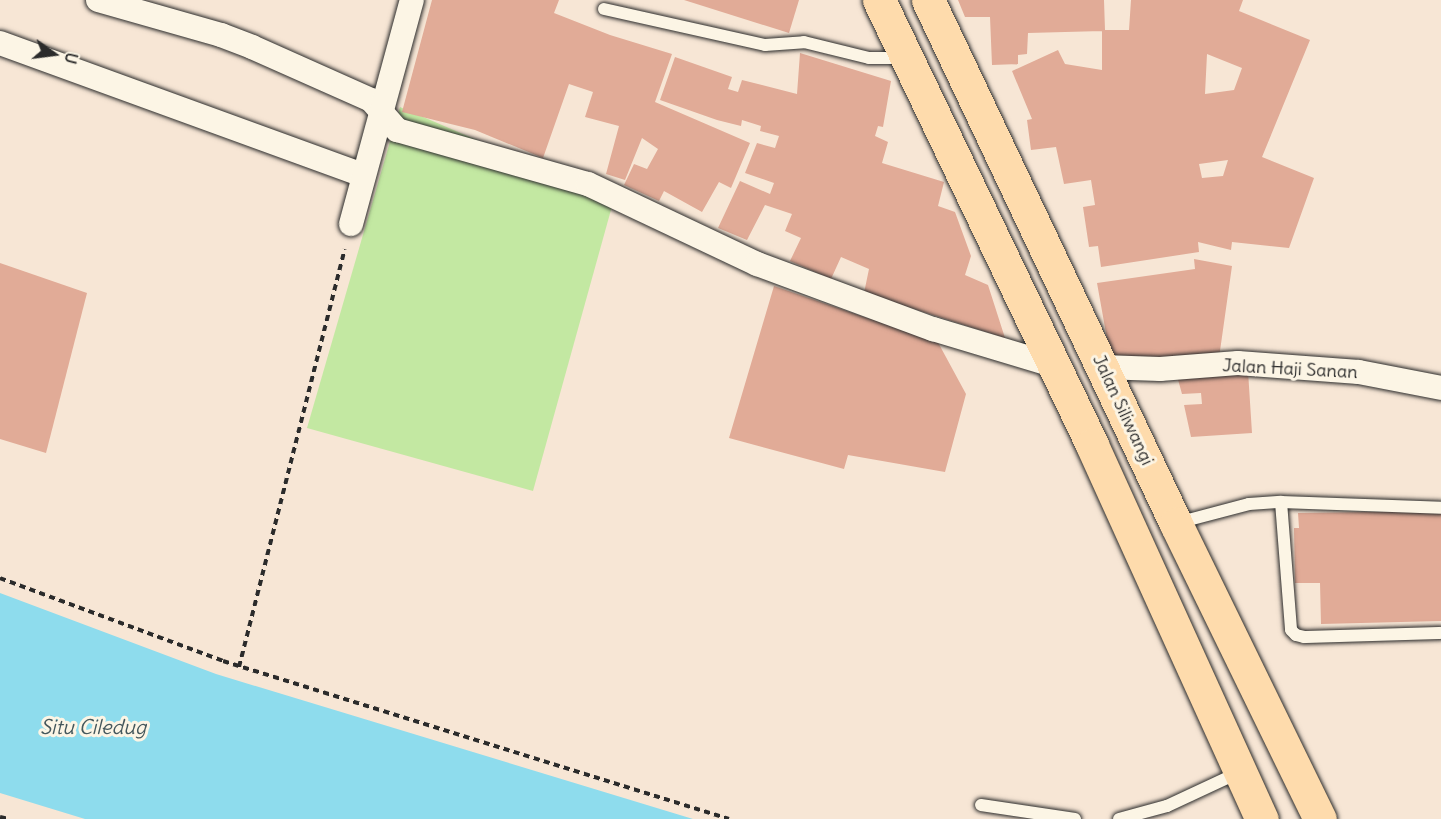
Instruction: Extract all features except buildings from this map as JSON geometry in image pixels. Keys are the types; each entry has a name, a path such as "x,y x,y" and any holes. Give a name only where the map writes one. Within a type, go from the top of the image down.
{"main road":[{"path":"879,0 1053,365 1262,819"},
{"name":"Jalan Siliwangi","path":"928,0 1176,524 1320,819"}],"street":[{"path":"98,0 252,47 371,100 397,130 588,184 757,264 933,329 1053,365"},
{"path":"351,224 412,0"},
{"path":"0,43 363,175"},
{"name":"Jalan Haji Sanan","path":"1102,367 1160,369 1238,363 1359,372 1441,388"}],"lane":[{"path":"604,9 765,45 804,42 869,58 905,58"},
{"path":"1176,524 1249,504 1281,502 1441,508"},
{"path":"1281,502 1291,630 1296,635 1304,638 1441,633"},
{"path":"1119,819 1167,806 1241,772"},
{"path":"981,805 1075,819"}],"path":[{"path":"239,667 351,224"},
{"path":"0,578 239,667 729,819"},
{"path":"0,817 9,819"}],"green space":[{"path":"400,107 614,199 533,491 307,428"}],"water":[{"name":"Situ Ciledug","path":"0,593 216,674 693,819 85,819 0,793"}]}
